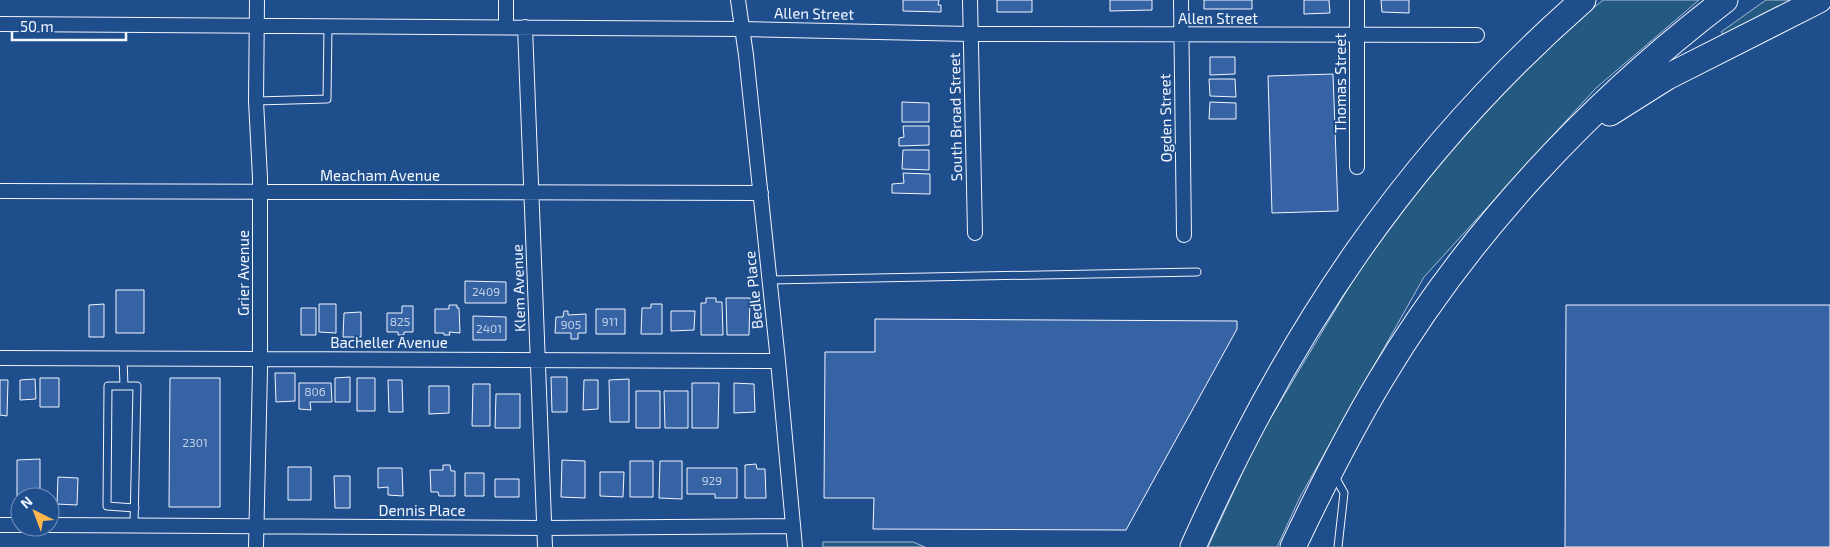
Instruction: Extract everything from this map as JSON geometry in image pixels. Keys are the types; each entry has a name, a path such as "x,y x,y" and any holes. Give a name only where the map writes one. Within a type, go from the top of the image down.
{"highway":[{"path":"1193,547 1242,442 1267,394 1309,322 1370,232 1526,33 1559,0"},
{"path":"1454,127 1514,64 1583,0"},
{"path":"1293,547 1330,470 1381,379 1440,290 1507,205 1561,146 1638,71 1725,0"},
{"path":"1561,146 1667,77 1819,0"}],"street":[{"name":"Grier Avenue","path":"256,547 260,358 260,192 256,101 257,0"},
{"path":"506,0 506,27"},
{"name":"Bedle Place","path":"738,0 744,29 795,547"},
{"name":"South Broad Street","path":"970,0 975,232"},
{"name":"Ogden Street","path":"1181,0 1184,235"},
{"name":"Thomas Street","path":"1357,0 1357,167"},
{"name":"Allen Street","path":"0,24 744,29 970,34 1477,35"},
{"name":"Klem Avenue","path":"524,27 545,547"},
{"name":"Meacham Avenue","path":"0,191 761,193"},
{"name":"Bacheller Avenue","path":"0,358 778,361"},
{"name":"Dennis Place","path":"60,525 544,528 793,526"}],"lane":[{"path":"256,101 327,99 328,26"},
{"path":"770,280 1196,272"},
{"path":"123,358 124,386"},
{"path":"134,525 135,508 138,386 108,386 107,506 135,508"},
{"path":"1330,470 1344,493 1338,547"}],"shaded area":[{"path":"1603,0 1699,0 1596,88 1424,277 1300,497 1277,547 1208,547 1258,439 1358,272 1444,152 1553,42"},
{"path":"1766,0 1799,0 1725,36 1721,32"},
{"path":"823,542 913,542 925,547 823,547"}],"building":[{"path":"903,0 939,0 938,5 941,5 941,12 903,11"},
{"path":"997,0 1032,0 1032,12 997,12"},
{"path":"1110,0 1152,0 1152,10 1110,11"},
{"path":"1204,0 1252,0 1252,9 1204,9"},
{"path":"1304,0 1329,0 1330,13 1304,14"},
{"path":"1381,0 1409,0 1409,13 1382,12"},
{"path":"1210,57 1235,57 1235,74 1210,75"},
{"path":"1333,74 1338,211 1272,213 1268,76"},
{"path":"1209,79 1235,79 1236,97 1210,96"},
{"path":"902,102 929,103 929,122 902,122"},
{"path":"1210,102 1236,103 1236,119 1209,119"},
{"path":"903,126 929,126 929,145 899,146 899,138 904,137"},
{"path":"903,150 929,150 929,170 902,169"},
{"path":"903,173 930,174 930,194 892,193 892,184 904,183"},
{"path":"465,281 506,282 506,303 465,303"},
{"path":"116,290 144,290 144,333 116,333"},
{"path":"706,298 716,298 716,302 722,302 723,335 701,335 701,303 706,303"},
{"path":"726,298 750,298 749,335 727,335"},
{"path":"104,304 104,337 89,337 89,305"},
{"path":"319,304 336,304 336,333 319,332"},
{"path":"651,304 662,304 662,334 641,334 642,308 651,308"},
{"path":"449,305 457,305 457,308 459,308 460,333 449,332 450,335 444,335 444,333 435,333 435,309 449,309"},
{"path":"1566,305 1830,305 1830,547 1565,547"},
{"path":"402,306 413,306 413,332 404,332 404,335 398,335 398,332 387,332 387,313 402,313"},
{"path":"301,308 316,308 316,335 301,335"},
{"path":"596,309 625,309 625,334 596,334"},
{"path":"564,311 568,311 568,315 586,314 586,333 578,333 578,339 571,339 571,333 555,333 556,317 563,317"},
{"path":"671,311 695,311 694,330 671,331"},
{"path":"361,312 361,337 343,337 344,313"},
{"path":"473,316 506,317 506,340 473,340"},
{"path":"875,319 1237,321 1237,329 1126,530 873,529 874,498 824,498 825,352 875,352"},
{"path":"275,373 295,373 295,401 276,402"},
{"path":"350,377 350,402 335,402 335,378"},
{"path":"551,377 567,377 567,412 552,412"},
{"path":"40,378 59,378 59,407 40,407"},
{"path":"170,378 220,378 220,507 169,507"},
{"path":"357,378 375,378 375,411 357,411"},
{"path":"35,379 36,399 20,400 20,380"},
{"path":"629,379 629,422 610,422 609,380"},
{"path":"0,380 8,380 7,416 0,415"},
{"path":"388,380 402,380 403,412 389,412"},
{"path":"584,380 598,380 598,409 583,410"},
{"path":"299,383 331,383 332,402 310,402 311,410 299,409"},
{"path":"692,383 719,383 718,428 692,428"},
{"path":"734,383 754,384 755,412 734,413"},
{"path":"473,384 490,384 490,426 472,426"},
{"path":"429,386 449,386 449,413 429,414"},
{"path":"636,391 660,391 660,428 636,428"},
{"path":"664,391 688,391 688,428 665,428"},
{"path":"496,394 520,394 520,428 495,428"},
{"path":"40,459 40,487 17,487 17,460"},
{"path":"562,460 585,461 585,498 561,497"},
{"path":"630,461 653,461 653,497 630,497"},
{"path":"660,461 682,461 682,499 659,498"},
{"path":"756,464 757,469 765,469 766,498 745,498 745,465"},
{"path":"443,465 450,465 451,471 455,471 455,496 439,496 438,492 431,492 430,470 443,470"},
{"path":"288,467 311,467 311,500 288,500"},
{"path":"378,468 402,468 403,496 388,495 388,487 378,488"},
{"path":"687,468 737,468 737,498 715,498 715,494 687,494"},
{"path":"600,472 624,472 623,497 600,496"},
{"path":"465,473 484,473 484,496 465,496"},
{"path":"334,476 350,476 350,508 335,508"},
{"path":"58,477 78,478 77,505 60,504 60,487 58,487"},
{"path":"495,479 519,479 519,497 495,497"}]}
